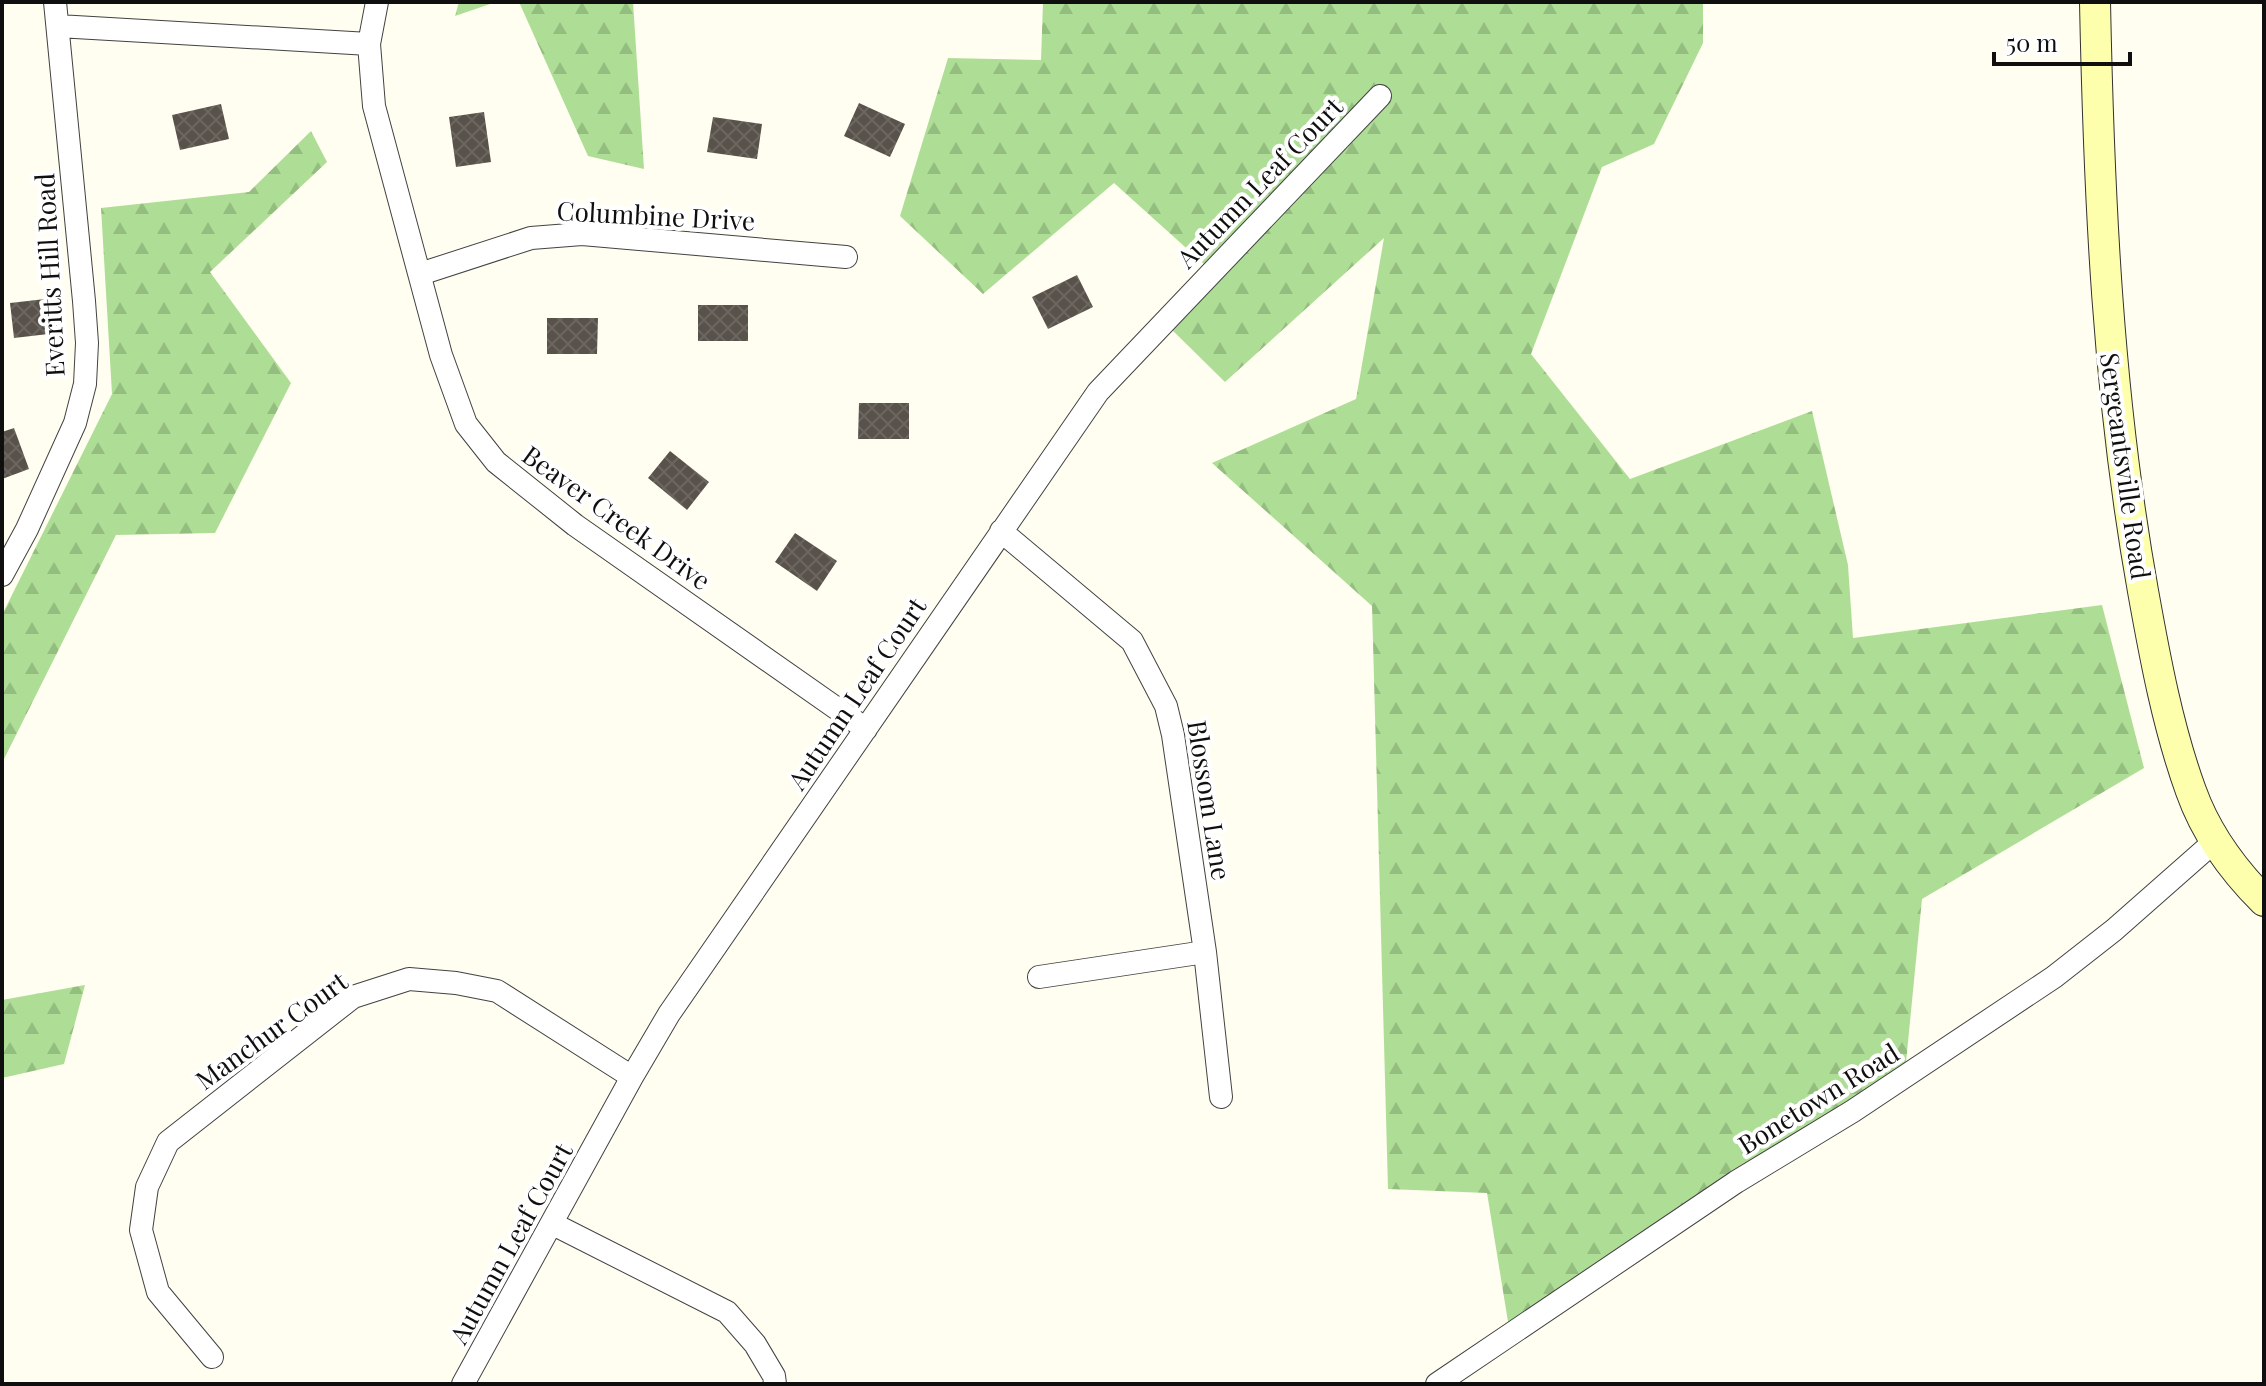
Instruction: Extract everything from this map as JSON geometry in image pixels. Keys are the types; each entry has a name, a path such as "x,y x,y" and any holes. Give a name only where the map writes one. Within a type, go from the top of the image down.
{"main road":[{"name":"Sergeantsville Road","path":"2095,2 2107,327 2119,442 2139,567 2167,703 2191,792 2215,841 2264,901"}],"street":[{"name":"Everitts Hill Road","path":"2,575 68,441 85,384 87,343 84,301 55,2"},
{"name":"Beaver Creek Drive","path":"377,2 369,44 374,106 452,391 466,424 496,462 575,525 866,729"},
{"path":"58,26 369,44"},
{"name":"Autumn Leaf Court","path":"463,1384 669,1014 1098,392 1380,96"},
{"name":"Columbine Drive","path":"420,274 531,238 582,234 846,257"},
{"name":"Blossom Lane","path":"1001,531 1132,641 1166,706 1205,952 1221,1097"},
{"name":"Bonetown Road","path":"1437,1384 1736,1182 1853,1111 2054,977 2114,930 2215,841"},
{"path":"1039,977 1205,952"},
{"name":"Manchur Court","path":"212,1357 158,1292 141,1230 147,1187 168,1142 353,997 409,979 497,991 632,1077"},
{"path":"553,1224 727,1312 755,1344 774,1376 775,1384"}],"green space":[{"path":"459,2 496,2 455,16"},
{"path":"519,2 633,2 644,169 588,156"},
{"path":"1043,2 1703,2 1703,43 1654,144 1602,167 1531,354 1630,479 1812,411 1848,565 1853,638 2102,605 2144,768 1922,899 1904,1083 1511,1340 1487,1193 1388,1189 1372,606 1212,463 1356,399 1384,238 1225,382 1166,324 1214,273 1114,183 983,294 900,216 948,58 1041,60"},
{"path":"311,131 327,162 210,272 291,383 215,533 116,535 2,763 2,615 112,394 101,208 249,192"},
{"path":"85,985 64,1064 2,1078 2,1000"}],"building":[{"path":"859,103 905,124 890,157 844,136"},
{"path":"221,104 229,139 180,150 172,115"},
{"path":"484,112 491,162 456,167 449,117"},
{"path":"713,117 762,124 757,159 707,152"},
{"path":"1077,275 1093,307 1048,329 1032,297"},
{"path":"54,298 57,333 14,338 10,303"},
{"path":"698,305 748,305 748,341 698,341"},
{"path":"547,318 598,318 597,354 547,354"},
{"path":"859,403 909,403 909,439 858,439"},
{"path":"14,428 29,469 2,479 2,432"},
{"path":"670,451 709,482 687,510 648,478"},
{"path":"795,533 837,561 817,591 775,562"}]}
